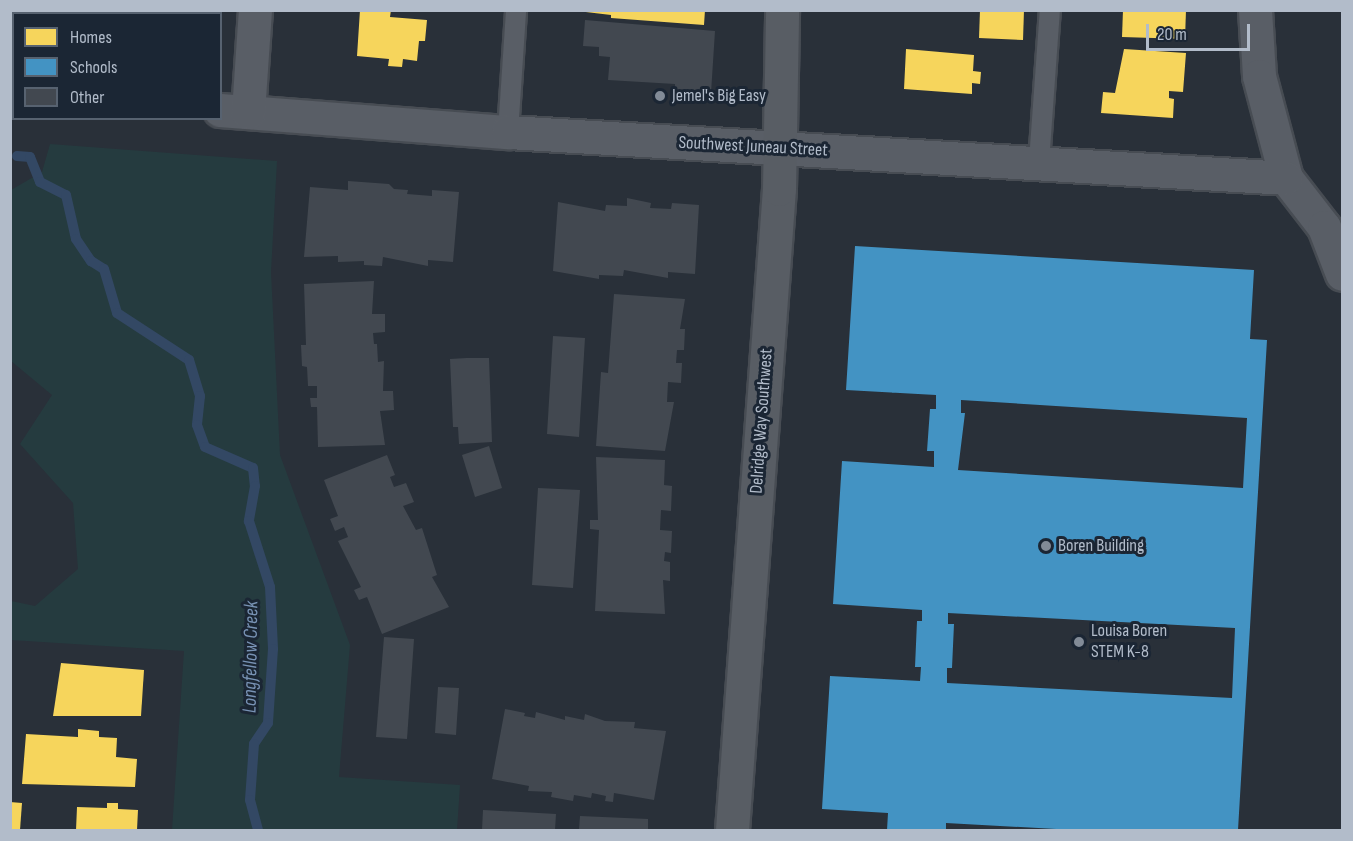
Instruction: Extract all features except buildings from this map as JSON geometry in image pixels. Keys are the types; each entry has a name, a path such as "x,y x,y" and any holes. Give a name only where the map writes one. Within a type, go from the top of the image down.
{"main road":[{"name":"Delridge Way Southwest","path":"732,831 779,189 777,149 782,10"}],"street":[{"path":"234,111 255,10"},
{"path":"1254,10 1263,96 1286,178 1324,227 1342,274"},
{"name":"Southwest Juneau Street","path":"234,111 508,132 1286,178"}],"lane":[{"path":"508,132 516,10"},
{"path":"1039,162 1050,10"}],"green space":[{"path":"50,144 277,161 271,272 280,455 350,645 339,777 460,785 457,830 172,830 184,651 11,640 11,601 35,606 78,569 73,503 20,444 52,395 11,361 11,190 42,172"}],"waterway":[{"name":"Longfellow Creek","path":"17,156 30,157 40,182 66,195 76,239 91,261 104,269 117,313 189,360 200,396 197,425 205,447 253,468 255,486 249,521 270,587 273,649 268,723 254,744 250,800 258,830"}],"place":[{"name":"Jemel's Big Easy","path":"660,96"},
{"name":"Boren Building","path":"1046,546"},
{"name":"Louisa Boren STEM K-8","path":"1079,642"}]}
